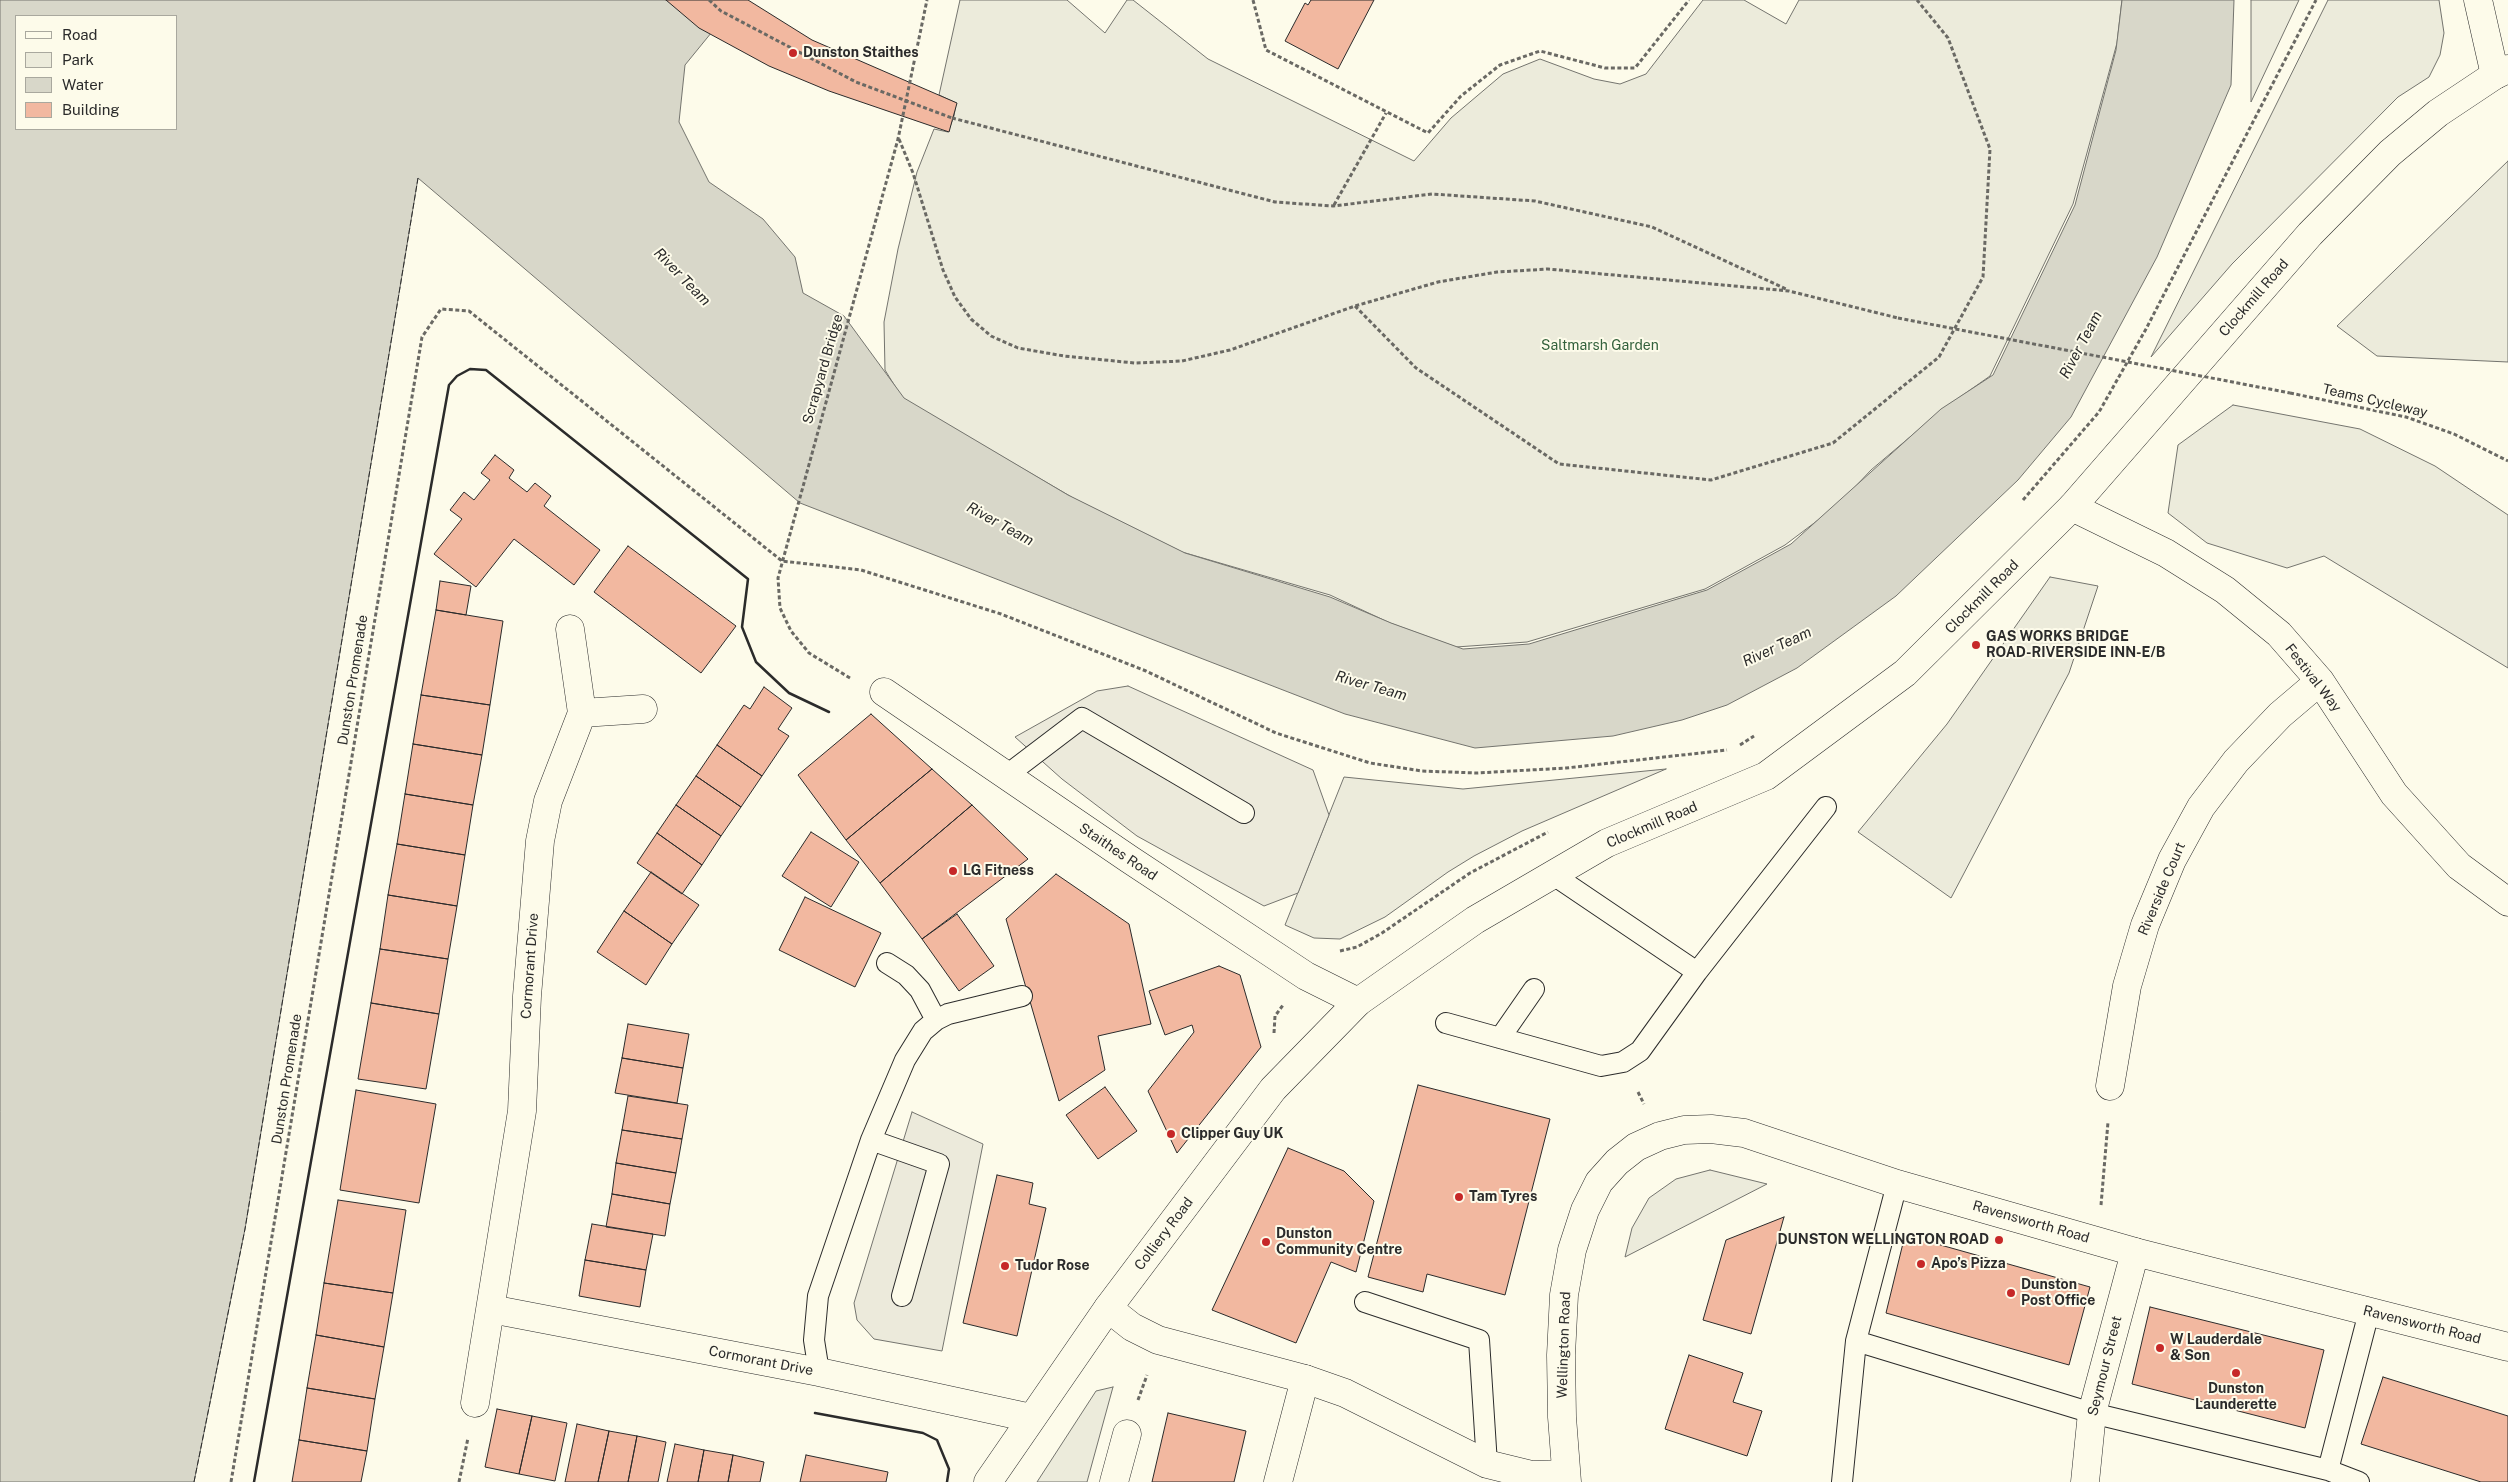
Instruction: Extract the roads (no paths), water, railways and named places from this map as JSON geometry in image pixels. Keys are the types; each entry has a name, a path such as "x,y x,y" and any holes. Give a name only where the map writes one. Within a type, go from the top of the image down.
{"street":[{"path":"2478,0 2502,72"},
{"name":"Clockmill Road","path":"1358,1002 1475,920 1607,843 1766,776 1905,673 2072,507 2310,234 2390,153 2438,113 2502,72"},
{"name":"Festival Way","path":"2072,507 2166,553 2225,590 2279,634 2320,681 2394,794 2459,866 2508,902"},
{"name":"Cormorant Drive","path":"475,1403 522,1111 528,996 540,841 548,801 582,713 570,629"},
{"name":"Riverside Court","path":"2110,1086 2127,986 2145,925 2172,860 2201,807 2236,761 2280,715 2320,681"},
{"name":"Staithes Road","path":"884,692 1298,970 1358,1002"},
{"path":"582,713 643,709"},
{"name":"Colliery Road","path":"988,1482 1030,1418 1108,1308 1272,1089 1358,1002"},
{"name":"Ravensworth Road","path":"1585,1210 1599,1182 1617,1162 1636,1147 1660,1136 1684,1130 1711,1129 1744,1133 1897,1184 2134,1252 2508,1347"},
{"name":"Wellington Road","path":"1567,1478 1561,1372 1564,1295 1572,1250 1585,1210"},
{"name":"Seymour Street","path":"2085,1482 2092,1413 2134,1252"},
{"path":"1108,1308 1132,1327 1158,1340 1305,1379 1344,1393 1487,1464 1532,1475 1567,1478"},
{"name":"Cormorant Drive","path":"491,1309 819,1372 1030,1418"},
{"path":"1278,1482 1305,1379"},
{"path":"1114,1482 1127,1434"}],"lane":[{"path":"1007,775 1082,718 1244,813"},
{"path":"1446,1023 1602,1066 1623,1062 1640,1050 1697,972 1826,807"},
{"path":"1552,874 1697,972"},
{"path":"887,964 906,975 920,990 936,1020"},
{"path":"1500,1038 1534,989"},
{"path":"819,1372 814,1340 818,1296 871,1140 905,1060 923,1031 936,1020 948,1014 1022,996"},
{"path":"871,1140 939,1164 902,1296"},
{"path":"1842,1482 1856,1341 1897,1184"},
{"path":"1365,1302 1479,1340 1487,1464"},
{"path":"2328,1470 2369,1312"},
{"path":"1856,1341 2092,1413 2328,1470 2359,1482"}],"water":[{"name":"River Team","path":"0,0 738,0 685,65 679,122 709,182 763,219 795,257 803,293 844,316 904,398 1068,495 1185,553 1330,597 1391,623 1463,649 1529,644 1707,590 1791,544 1941,409 1993,375 2075,205 2116,50 2122,0 2234,0 2231,85 2157,257 2071,417 2018,480 1896,596 1797,668 1727,705 1682,720 1613,736 1475,748 1345,714 800,503 418,178 245,1229 194,1482 0,1482"}],"place":[{"name":"Dunston Staithes","path":"793,53"},
{"name":"GAS WORKS BRIDGE ROAD-RIVERSIDE INN-E/B","path":"1976,645"},
{"name":"LG Fitness","path":"953,871"},
{"name":"Clipper Guy UK","path":"1171,1134"},
{"name":"Tam Tyres","path":"1459,1197"},
{"name":"DUNSTON WELLINGTON ROAD","path":"1999,1240"},
{"name":"Dunston Community Centre","path":"1266,1242"},
{"name":"Apo’s Pizza","path":"1921,1264"},
{"name":"Tudor Rose","path":"1005,1266"},
{"name":"Dunston Post Office","path":"2011,1293"},
{"name":"W Lauderdale & Son","path":"2160,1348"},
{"name":"Dunston Launderette","path":"2236,1373"}],"park label":[{"name":"Saltmarsh Garden","path":"1600,346"}]}
